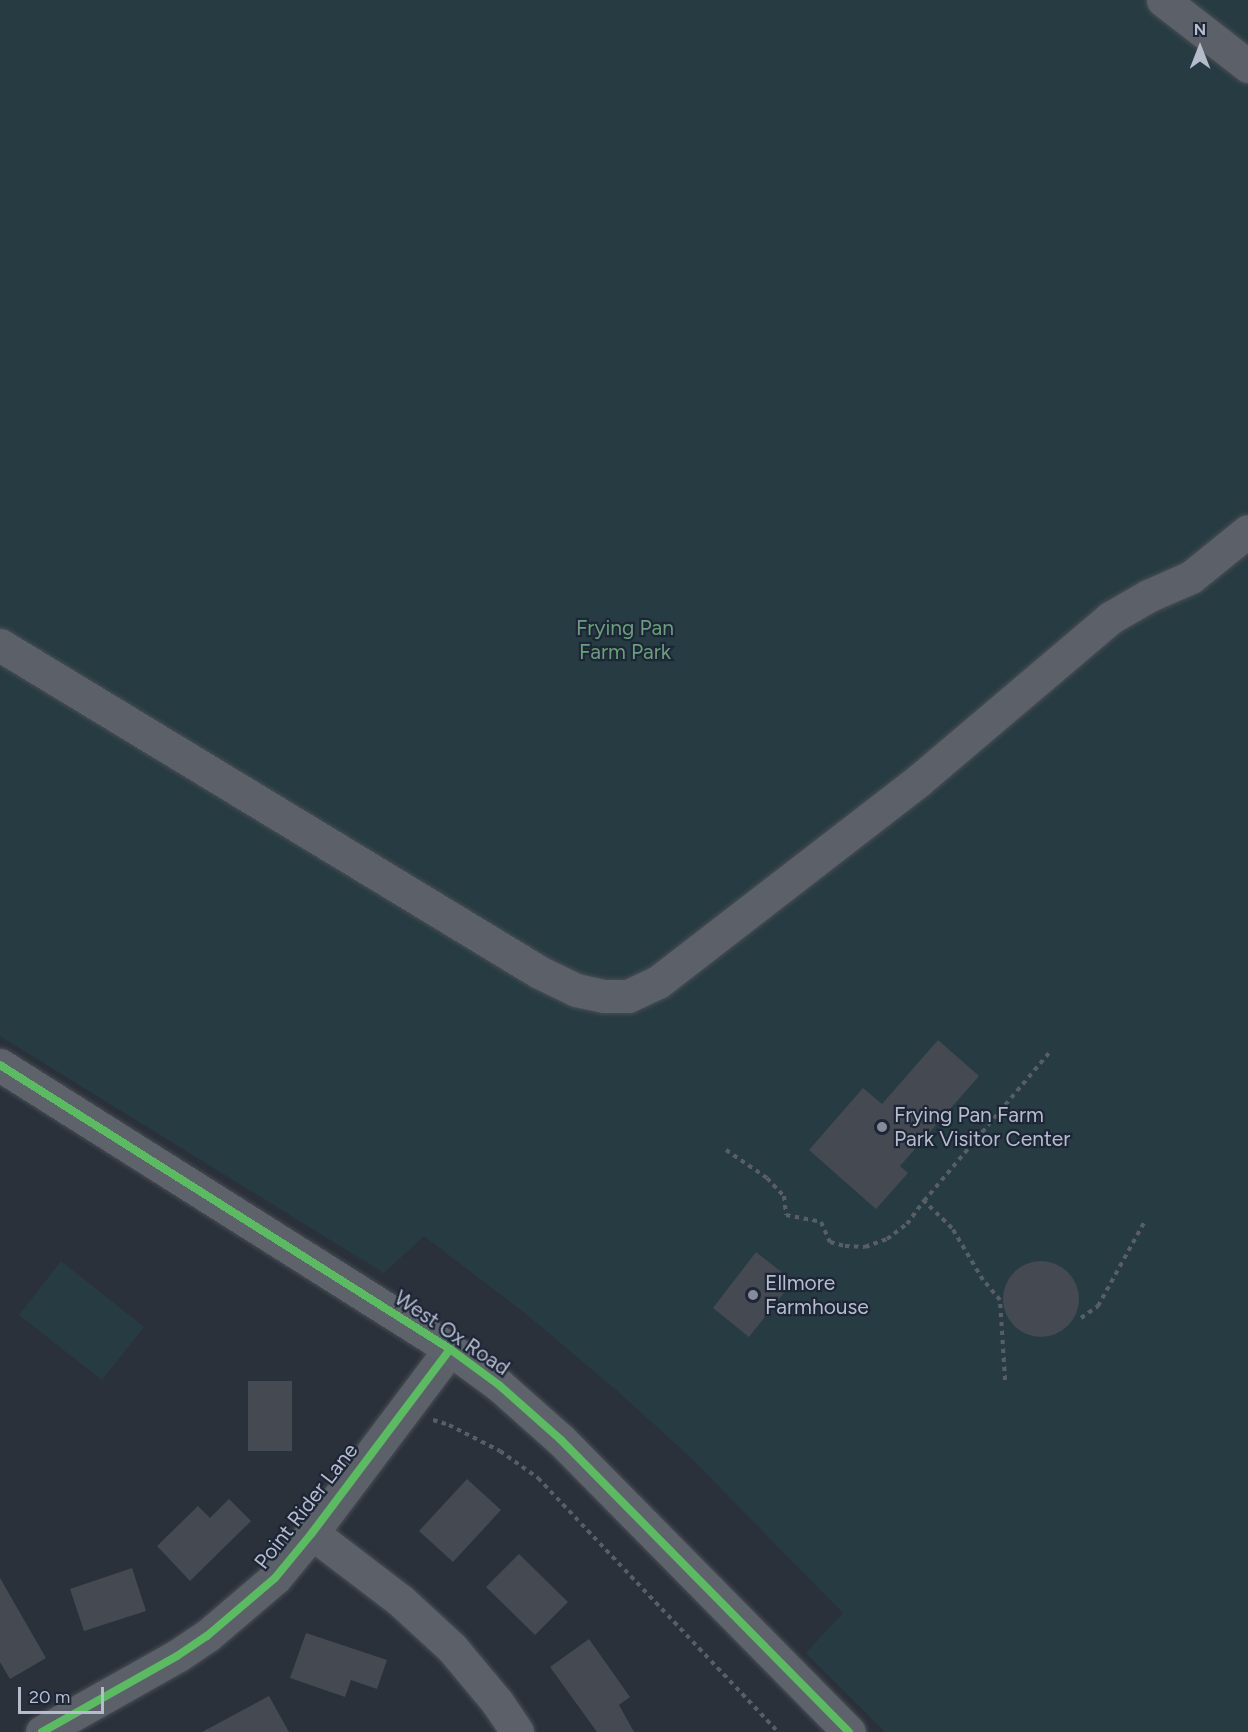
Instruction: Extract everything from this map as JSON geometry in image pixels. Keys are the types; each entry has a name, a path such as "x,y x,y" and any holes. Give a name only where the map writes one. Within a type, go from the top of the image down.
{"main road":[{"name":"West Ox Road","path":"0,1065 450,1349 499,1385 561,1440 849,1732"}],"street":[{"path":"1163,0 1248,66"},
{"path":"0,645 539,972 576,990 604,996 628,996 658,982 909,788 1110,618 1148,596 1191,577 1248,531"},
{"name":"Point Rider Lane","path":"42,1732 177,1656 207,1636 275,1578 312,1533 450,1349"},
{"name":"Point Rider Lane","path":"312,1533 400,1600 452,1648 497,1702 517,1732"}],"path":[{"path":"726,1150 767,1178 784,1196 786,1215 820,1222 830,1242 845,1246 865,1247 886,1239 907,1224 1049,1053"},
{"path":"924,1201 952,1228 983,1281 1000,1300 1005,1380"},
{"path":"1081,1318 1098,1306 1145,1221"},
{"path":"407,1404 437,1423 449,1425 500,1451 538,1478 778,1732"}],"green space":[{"name":"Frying Pan Farm Park","path":"0,0 1248,0 1248,1732 885,1732 806,1653 843,1613 690,1457 614,1388 526,1314 424,1236 384,1273 0,1036"},
{"path":"61,1261 144,1327 102,1380 19,1315"}],"building":[{"name":"Frying Pan Farm Park Visitor Center","path":"938,1040 979,1076 900,1166 908,1173 876,1209 809,1150 863,1088 882,1104"},
{"name":"Ellmore Farmhouse","path":"756,1252 793,1281 749,1337 713,1308"},
{"path":"1041,1261 1055,1264 1068,1272 1076,1285 1079,1299 1076,1313 1068,1326 1055,1334 1041,1337 1027,1334 1014,1326 1006,1313 1003,1299 1006,1285 1014,1272 1027,1264"},
{"path":"248,1381 292,1381 292,1451 248,1451"},
{"path":"467,1479 501,1510 453,1562 419,1531"},
{"path":"229,1499 251,1521 190,1581 157,1546 198,1506 210,1518"},
{"path":"519,1554 568,1602 535,1635 486,1587"},
{"path":"132,1568 146,1611 84,1631 70,1589"},
{"path":"0,1578 46,1658 10,1679 0,1662"},
{"path":"306,1633 387,1660 377,1689 351,1680 345,1697 290,1678"},
{"path":"589,1639 630,1697 619,1705 634,1732 597,1732 550,1667"},
{"path":"269,1696 289,1732 202,1732"}],"cycle path":[{"path":"0,1065 450,1349 499,1385 561,1440 849,1732"},
{"path":"42,1732 177,1656 207,1636 275,1578 312,1533 450,1349"}],"place":[{"name":"Frying Pan Farm Park Visitor Center","path":"882,1127"},
{"name":"Ellmore Farmhouse","path":"753,1295"}]}
